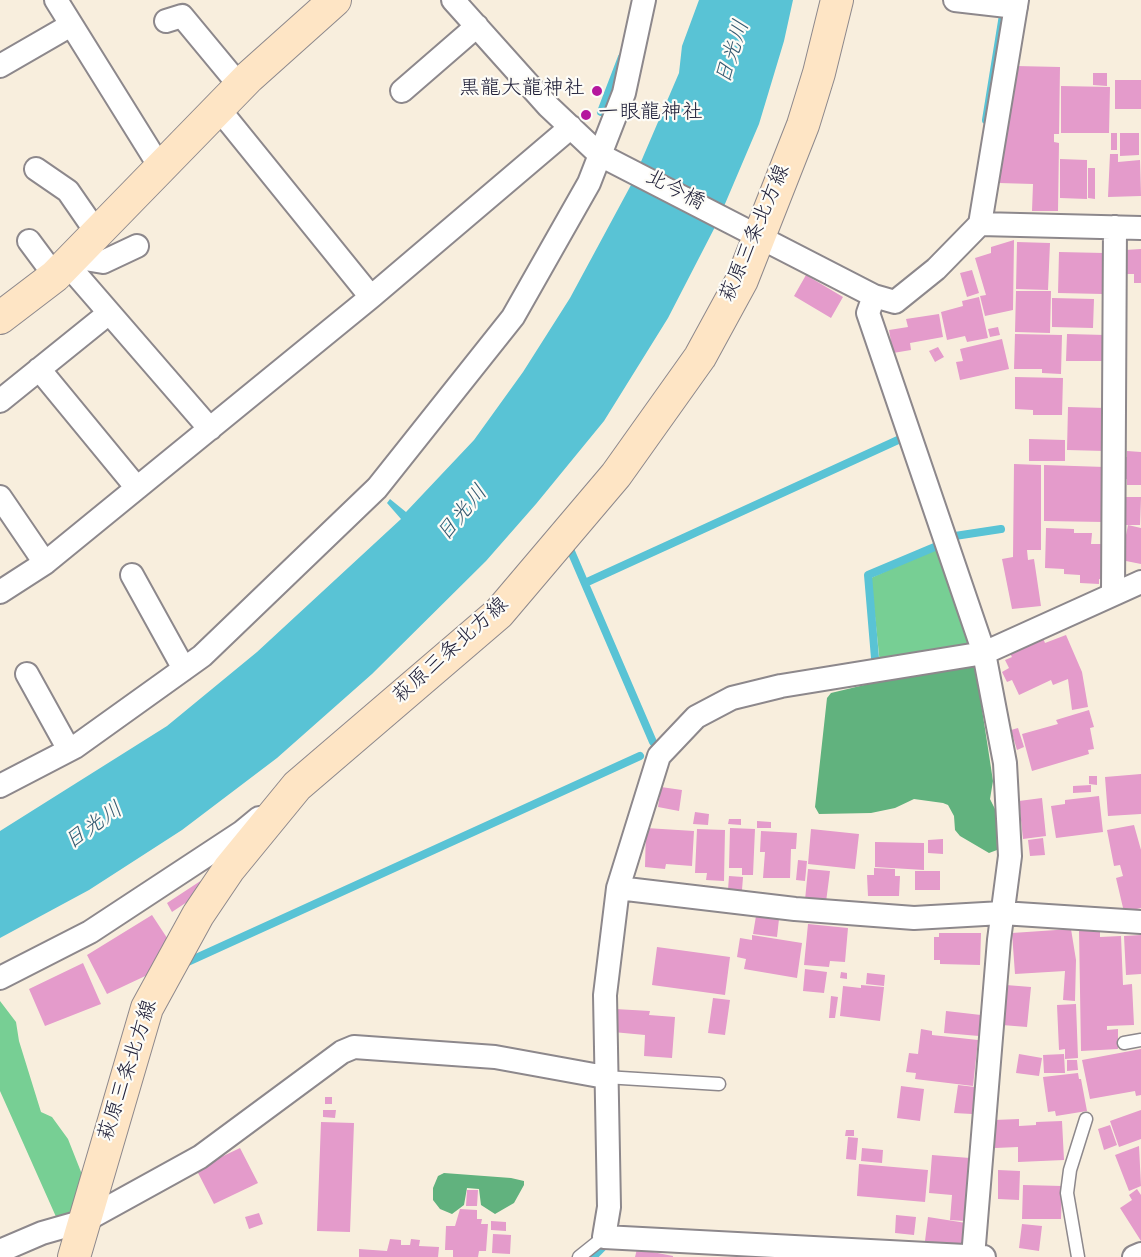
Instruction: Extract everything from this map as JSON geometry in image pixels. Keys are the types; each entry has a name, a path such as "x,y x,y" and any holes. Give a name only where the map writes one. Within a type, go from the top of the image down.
{"main road":[{"path":"0,318 65,266 240,86 335,0"},
{"name":"萩原三条北方線","path":"74,1257 147,1008 183,940 229,869 297,786 499,613 616,475 700,357 742,280 754,233 803,125 837,0"}],"street":[{"path":"56,0 160,167"},
{"name":"北今橋","path":"453,0 571,127 600,154 874,296"},
{"path":"0,786 69,750 202,656 377,488 513,317 589,183 624,93 644,0"},
{"path":"955,0 1016,3 980,224 944,261 895,302 874,296 868,313 984,653 1005,763 1010,856 1002,913 973,1257"},
{"path":"166,21 182,16 240,86"},
{"path":"0,66 71,25"},
{"path":"402,91 477,26"},
{"path":"218,108 371,297"},
{"path":"0,592 45,563 210,429 371,297 571,127"},
{"path":"36,169 68,191 97,233"},
{"path":"980,224 1141,228"},
{"path":"1113,592 1115,227"},
{"path":"29,241 65,266 109,312 210,429"},
{"path":"65,266 104,262 137,246"},
{"path":"0,401 109,312"},
{"path":"39,369 137,488"},
{"path":"0,497 45,563"},
{"path":"132,575 184,669"},
{"path":"984,1257 604,1237 609,1207 605,995 618,888 658,756 696,717 732,698 781,686 984,653 1113,592 1141,582"},
{"path":"27,674 69,750"},
{"path":"0,978 90,932 242,832 297,786"},
{"path":"618,888 795,909 914,918 1002,913 1141,922"},
{"path":"0,1251 42,1233 84,1221 200,1157 342,1052 354,1047 495,1057 605,1077"},
{"path":"1134,1257 1141,1254"}],"lane":[{"path":"1124,1043 1141,1040"},
{"path":"605,1077 719,1084"},
{"path":"1078,1257 1067,1193 1070,1170 1086,1119"},
{"path":"579,1257 604,1237"}],"green space":[{"path":"939,547 968,643 963,651 880,664 871,578"},
{"path":"960,662 968,663 976,670 993,781 990,799 996,811 997,850 989,853 960,836 955,830 954,816 948,805 943,803 914,799 895,808 871,813 819,814 815,807 827,698 831,693"},
{"path":"0,1001 16,1022 19,1041 41,1112 52,1117 68,1139 83,1177 76,1208 57,1219 0,1091"},
{"path":"444,1173 511,1178 524,1181 524,1185 514,1203 495,1214 481,1205 479,1189 467,1188 464,1205 452,1214 440,1209 433,1200 433,1188 438,1176"}],"water":[{"name":"日光川","path":"699,0 793,0 784,41 759,124 716,225 668,318 604,421 486,561 372,674 277,758 182,830 89,890 0,938 0,831 167,726 257,652 401,519 387,503 390,499 406,512 474,440 523,372 570,298 631,185 679,73 682,46"}],"building":[{"path":"1016,66 1060,67 1059,134 1054,134 1054,142 1059,143 1058,211 1032,211 1033,184 999,183 1000,152"},
{"path":"1093,73 1107,73 1107,86 1093,85"},
{"path":"1115,80 1141,80 1141,109 1115,109"},
{"path":"1061,86 1110,87 1109,133 1061,133"},
{"path":"1111,133 1117,133 1117,150 1111,150"},
{"path":"1120,133 1139,133 1139,155 1120,156"},
{"path":"1110,154 1118,154 1118,162 1140,160 1141,196 1108,197"},
{"path":"1060,159 1087,160 1087,199 1060,198"},
{"path":"1088,168 1095,168 1095,199 1088,198"},
{"path":"1014,240 1013,310 985,316 980,296 986,295 975,258 991,253 991,247"},
{"path":"1017,242 1050,243 1048,290 1016,289"},
{"path":"1141,249 1141,283 1134,283 1134,274 1124,274 1125,250"},
{"path":"1059,252 1104,253 1103,294 1058,293"},
{"path":"972,270 979,293 967,297 960,273"},
{"path":"806,275 843,297 831,318 794,296"},
{"path":"1016,291 1051,291 1050,333 1015,332"},
{"path":"979,297 988,338 967,342 965,336 947,340 941,312 963,306 962,301"},
{"path":"1052,298 1094,299 1093,328 1052,327"},
{"path":"939,314 943,337 910,343 911,350 893,353 889,330 908,327 906,319"},
{"path":"998,327 1000,335 990,337 988,329"},
{"path":"1015,334 1062,335 1061,374 1042,373 1042,369 1014,369"},
{"path":"1067,334 1105,335 1105,361 1066,361"},
{"path":"1002,339 1009,369 960,380 956,362 963,361 960,349"},
{"path":"938,347 944,357 935,362 929,351"},
{"path":"1015,377 1063,378 1062,415 1033,415 1033,410 1015,409"},
{"path":"1068,407 1106,408 1105,451 1067,450"},
{"path":"1029,439 1065,440 1065,461 1029,461"},
{"path":"1127,451 1141,452 1141,485 1127,485 1127,479 1122,479 1122,457 1127,457"},
{"path":"1014,464 1041,465 1041,550 1027,550 1028,560 1034,559 1041,606 1012,609 1002,559 1013,557"},
{"path":"1044,465 1105,467 1104,522 1044,521"},
{"path":"1125,497 1141,497 1140,525 1125,525"},
{"path":"1128,525 1141,528 1141,564 1121,560"},
{"path":"1046,528 1074,529 1074,533 1092,533 1091,544 1105,544 1104,580 1099,579 1099,584 1080,583 1080,575 1064,574 1064,569 1045,568"},
{"path":"1066,635 1082,672 1088,707 1072,710 1068,679 1053,685 1051,680 1019,695 1012,680 1007,682 1002,672 1009,668 1005,660 1012,657 1009,652 1043,638 1045,643"},
{"path":"1089,710 1094,727 1090,728 1094,749 1088,750 1089,754 1032,771 1022,734 1058,724 1056,720"},
{"path":"1018,728 1024,747 1017,750 1011,730"},
{"path":"1141,774 1141,814 1108,816 1105,777"},
{"path":"1089,776 1097,776 1097,785 1089,784"},
{"path":"1091,785 1091,792 1073,793 1073,786"},
{"path":"661,787 682,790 679,811 658,807"},
{"path":"1099,796 1103,832 1056,838 1051,806 1065,804 1065,800"},
{"path":"1042,798 1046,836 1023,839 1019,801"},
{"path":"695,812 709,814 708,825 693,824"},
{"path":"729,819 741,819 741,825 728,824"},
{"path":"757,821 771,822 771,828 757,828"},
{"path":"1134,825 1141,850 1141,908 1124,912 1116,878 1123,876 1120,865 1114,866 1107,830"},
{"path":"646,828 694,831 692,866 666,864 665,869 645,867"},
{"path":"730,828 755,829 753,875 742,875 742,868 729,868"},
{"path":"697,829 725,830 724,881 706,880 707,873 695,873"},
{"path":"811,829 859,834 855,869 808,864"},
{"path":"761,831 797,833 796,849 791,849 790,878 763,878 765,852 760,852"},
{"path":"1043,838 1045,855 1030,856 1028,840"},
{"path":"943,839 943,854 928,853 928,840"},
{"path":"875,842 924,843 924,870 875,867"},
{"path":"798,860 807,861 805,881 796,880"},
{"path":"874,868 895,869 895,876 900,876 899,896 868,896 867,875 874,875"},
{"path":"808,869 830,871 826,902 805,900"},
{"path":"915,871 940,871 940,890 915,890"},
{"path":"729,876 743,877 742,890 728,890"},
{"path":"205,878 211,886 172,912 167,903"},
{"path":"152,915 173,947 158,970 107,994 87,955"},
{"path":"756,916 779,919 777,937 753,934"},
{"path":"808,924 848,928 845,962 830,961 829,967 804,965"},
{"path":"1071,929 1076,960 1075,1001 1063,1000 1065,971 1015,974 1012,933"},
{"path":"1100,929 1100,937 1121,936 1123,985 1132,984 1134,1025 1107,1026 1107,1030 1118,1029 1118,1049 1081,1051 1079,930"},
{"path":"939,933 981,933 980,965 940,964 940,960 934,960 934,937 939,937"},
{"path":"752,935 802,943 797,978 744,969 746,959 737,957 740,938 752,940"},
{"path":"1141,935 1141,974 1126,975 1124,936"},
{"path":"657,947 730,957 725,995 652,985"},
{"path":"83,963 101,1004 45,1026 29,989"},
{"path":"805,969 827,972 824,993 803,991"},
{"path":"841,972 847,973 847,979 840,978"},
{"path":"867,973 885,975 884,986 866,984"},
{"path":"861,985 884,987 880,1021 840,1016 843,986 861,988"},
{"path":"1006,985 1031,987 1027,1027 1002,1025"},
{"path":"831,996 838,997 835,1018 829,1018"},
{"path":"713,998 730,1000 725,1035 708,1033"},
{"path":"1076,1004 1078,1058 1065,1059 1065,1049 1059,1050 1057,1005"},
{"path":"615,1009 650,1011 649,1015 675,1017 672,1058 644,1056 645,1035 613,1032"},
{"path":"946,1011 981,1015 979,1036 944,1033"},
{"path":"921,1029 932,1031 932,1035 978,1040 973,1086 915,1079 916,1073 906,1072 909,1053 918,1054"},
{"path":"1141,1049 1141,1095 1136,1096 1135,1091 1090,1099 1082,1060"},
{"path":"1019,1054 1042,1058 1039,1076 1016,1073"},
{"path":"1064,1054 1065,1073 1044,1073 1043,1055"},
{"path":"1067,1060 1077,1060 1078,1070 1067,1071"},
{"path":"1078,1073 1087,1111 1056,1116 1055,1111 1048,1112 1043,1077"},
{"path":"958,1085 975,1087 972,1114 954,1113"},
{"path":"901,1086 924,1089 920,1121 897,1118"},
{"path":"325,1097 332,1097 332,1104 325,1104"},
{"path":"323,1110 336,1110 335,1118 323,1117"},
{"path":"1141,1110 1141,1139 1119,1147 1110,1121"},
{"path":"1019,1119 1019,1126 1036,1125 1036,1122 1062,1121 1064,1160 1018,1162 1018,1147 995,1148 994,1120"},
{"path":"321,1122 354,1123 350,1232 317,1231"},
{"path":"1110,1125 1117,1145 1104,1150 1098,1129"},
{"path":"846,1130 854,1130 854,1136 845,1136"},
{"path":"848,1137 858,1138 856,1160 846,1159"},
{"path":"1139,1146 1141,1186 1129,1191 1115,1155"},
{"path":"240,1148 258,1183 214,1204 196,1169"},
{"path":"862,1148 883,1150 882,1163 861,1161"},
{"path":"932,1155 970,1158 965,1221 950,1220 952,1195 929,1193"},
{"path":"859,1164 928,1170 925,1202 857,1196"},
{"path":"998,1170 1020,1171 1019,1200 998,1199"},
{"path":"1023,1185 1062,1186 1061,1219 1022,1219"},
{"path":"1137,1189 1141,1195 1141,1241 1120,1208 1132,1200 1129,1195"},
{"path":"467,1190 478,1190 477,1206 466,1206"},
{"path":"460,1209 477,1210 477,1219 482,1219 481,1224 488,1224 486,1251 479,1251 478,1257 453,1257 453,1250 445,1250 446,1226 455,1226"},
{"path":"259,1213 263,1224 249,1229 245,1217"},
{"path":"896,1215 916,1217 914,1235 895,1233"},
{"path":"928,1217 966,1223 963,1246 925,1241"},
{"path":"491,1221 506,1222 506,1231 491,1230"},
{"path":"1022,1224 1042,1226 1039,1251 1019,1248"},
{"path":"493,1234 511,1235 510,1254 492,1253"},
{"path":"390,1239 401,1240 401,1245 410,1245 411,1239 420,1240 419,1246 439,1247 438,1257 359,1257 359,1249 387,1251"},
{"path":"637,1249 673,1256 673,1257 635,1257"}],"waterway":[{"path":"986,120 1003,15"},
{"path":"601,112 622,57"},
{"path":"585,583 898,440"},
{"path":"955,536 1001,529"},
{"path":"875,658 868,575 937,546"},
{"path":"570,549 653,742"},
{"path":"183,964 640,756"},
{"path":"593,1257 606,1244"}],"place":[{"name":"黒龍大龍神社","path":"597,91"},
{"name":"一眼龍神社","path":"586,115"}]}
